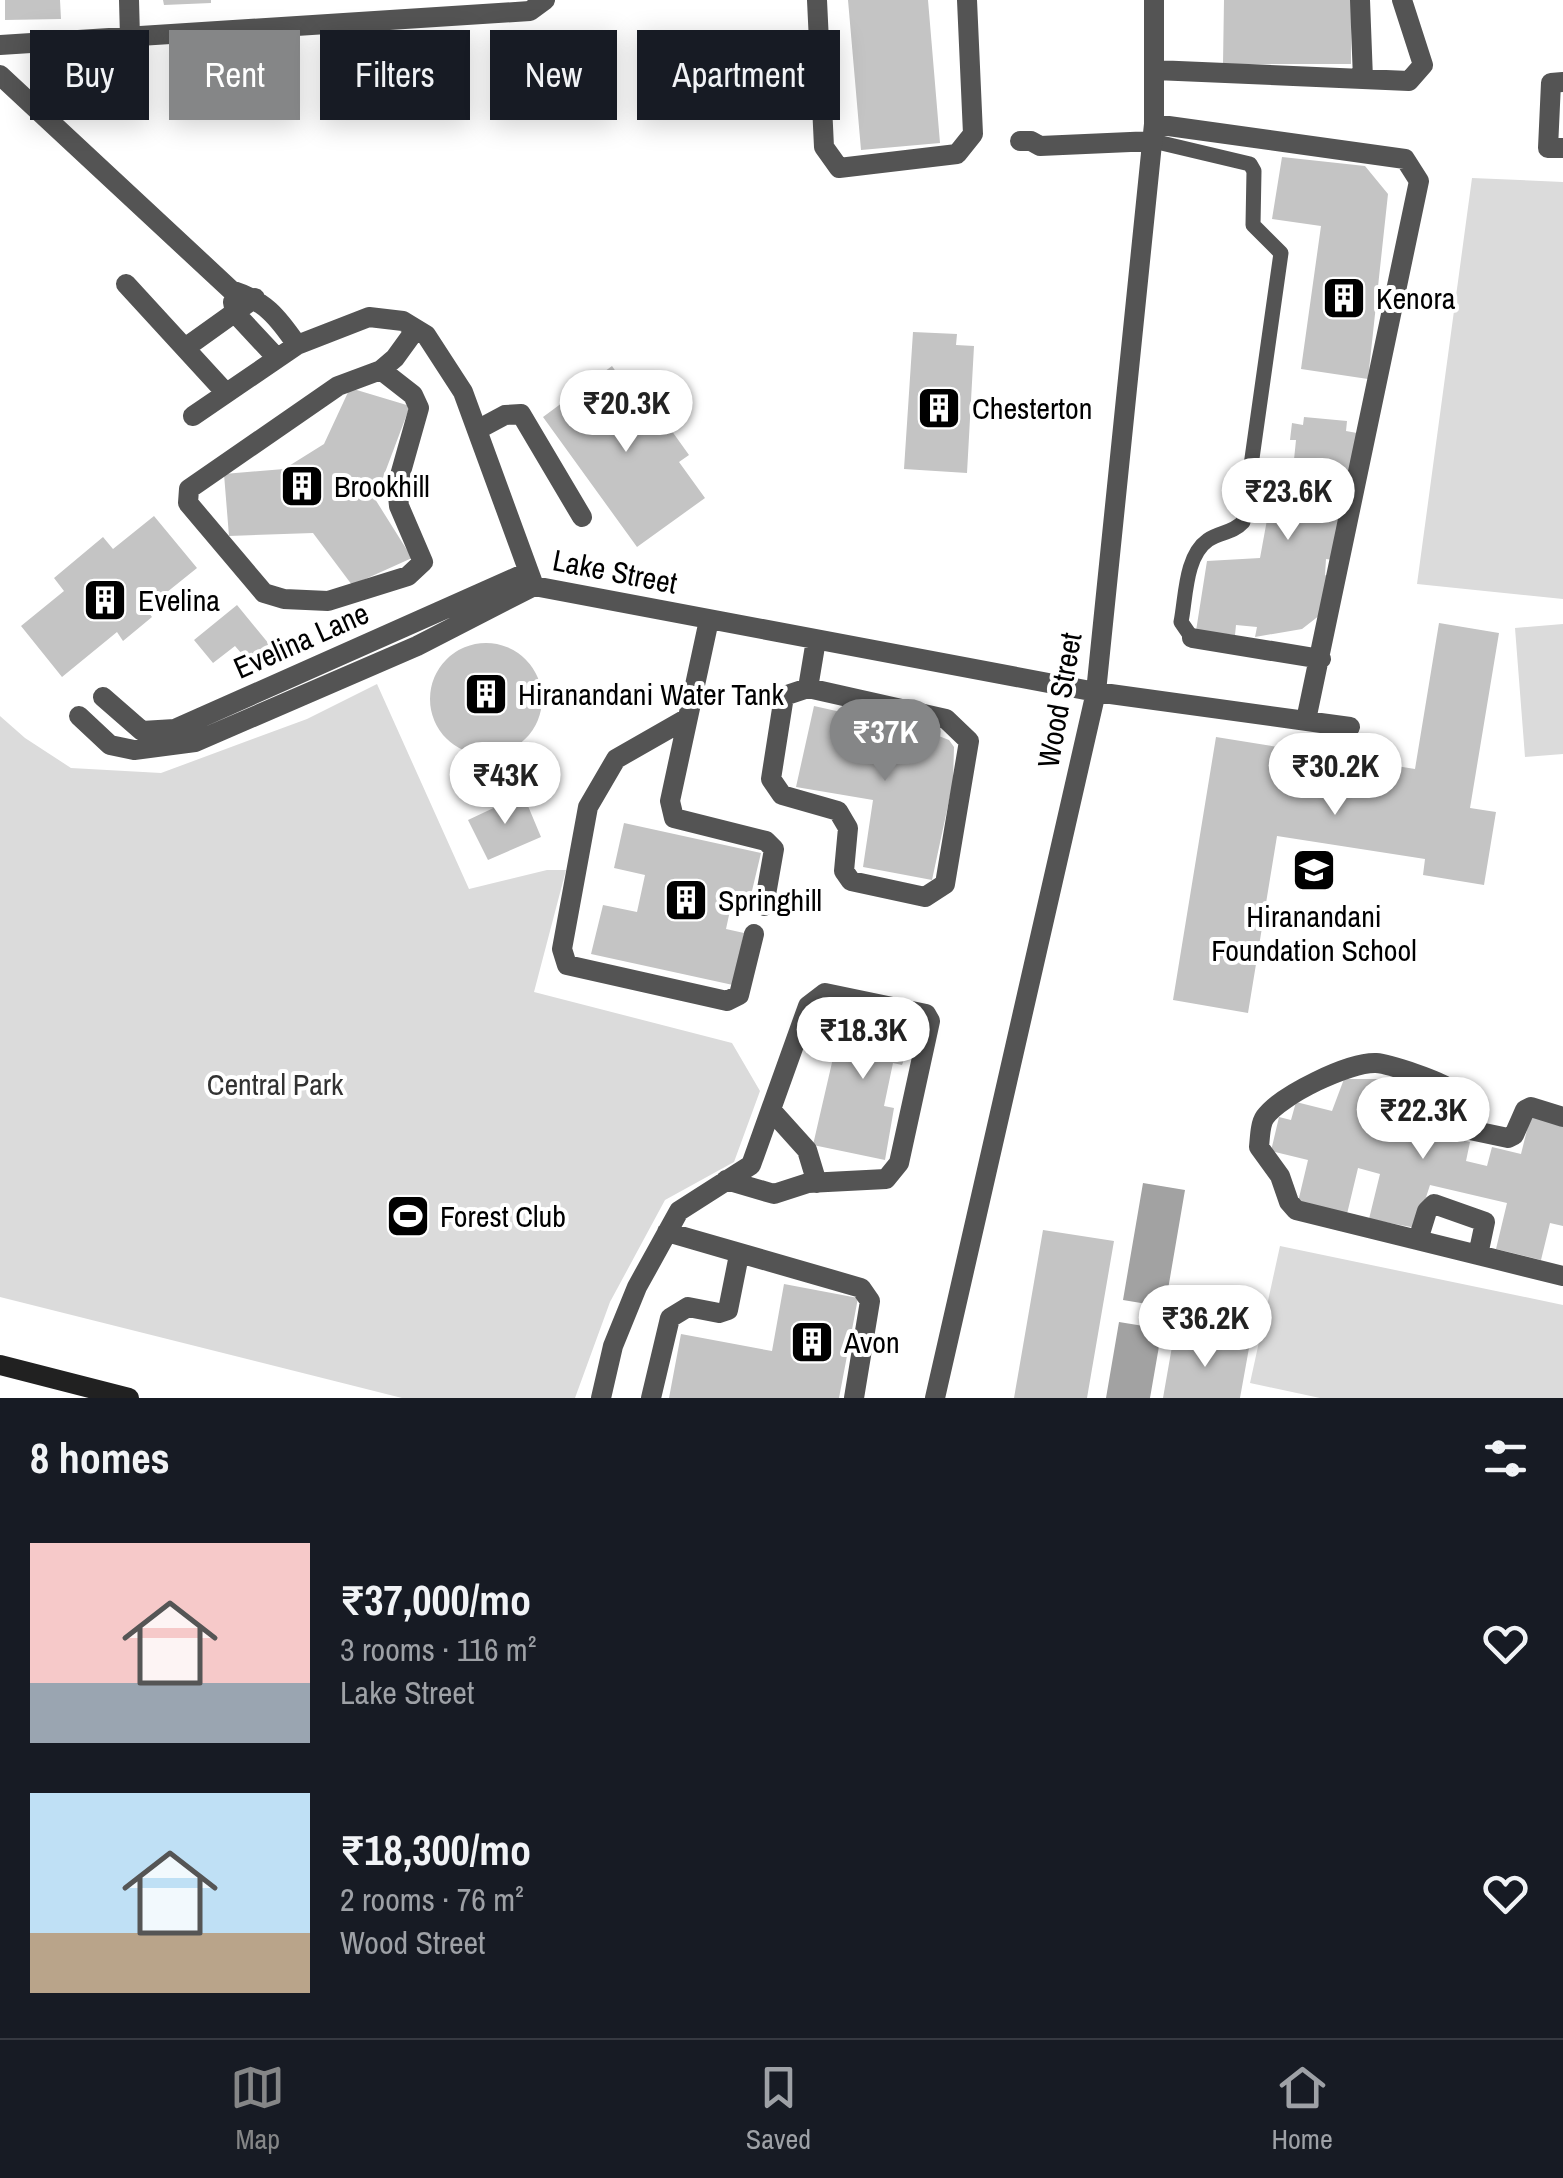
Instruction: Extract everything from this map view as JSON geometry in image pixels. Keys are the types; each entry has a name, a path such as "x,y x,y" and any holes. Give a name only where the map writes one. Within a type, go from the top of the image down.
{"street":[{"path":"129,0 130,30"},
{"path":"149,35 384,10 530,11 545,0"},
{"path":"817,0 824,146 839,168 956,154 973,134 966,0"},
{"name":"Wood Street","path":"935,1398 1096,692 1154,133 1154,0"},
{"path":"1360,0 1363,79"},
{"path":"1155,70 1410,82 1423,65 1402,0"},
{"path":"0,45 30,43"},
{"path":"0,75 231,290 255,298 280,321 297,345"},
{"path":"1563,82 1552,83 1548,148 1563,148"},
{"path":"1027,147 1154,133 1405,158 1419,181 1306,720"},
{"path":"126,284 226,393"},
{"path":"231,290 235,312 277,358"},
{"path":"185,348 255,298"},
{"path":"193,416 297,345 369,317 403,321 416,329 381,370 338,386 189,489 188,503 264,594 284,599 328,600 408,576 422,562 399,506 398,486 418,408 413,395 381,370"},
{"name":"Lake Street","path":"416,329 426,336 464,392 531,579 710,620 1096,692 1350,726"},
{"path":"477,430 505,415 521,414 582,516"},
{"path":"79,716 110,745 134,750 195,742 406,650 531,579"},
{"name":"Evelina Lane","path":"102,697 142,731 175,729 395,626 531,579"},
{"path":"710,620 670,801 674,818 766,841 774,849 764,906"},
{"path":"395,626 406,650"},
{"path":"1192,638 1321,658"},
{"path":"808,688 816,640"},
{"path":"808,688 946,719 968,741 945,884 925,898 852,881 844,870 848,828 838,811 782,795 771,779 784,696 808,688"},
{"path":"97,733 120,712"},
{"path":"686,719 616,759 588,806 562,949 567,965 726,1001 739,995 754,934"},
{"path":"601,1398 612,1346 637,1287 679,1211 726,1180 751,1165 808,1006 825,993 926,1014 930,1021 899,1164 886,1179 816,1183 774,1194 726,1180"},
{"path":"1563,1116 1532,1108 1525,1110 1514,1135 1508,1138 1470,1130 1463,1120 1457,1095 1447,1086 1376,1063 1293,1092 1263,1119 1259,1147 1280,1176 1296,1210 1563,1276"},
{"path":"771,1110 807,1150 816,1183"},
{"path":"1418,1240 1427,1211 1434,1204 1485,1222 1478,1254"},
{"path":"667,1232 862,1288 870,1301 854,1398"},
{"path":"650,1398 670,1318 688,1307 719,1313 728,1310 739,1254"},
{"path":"0,1365 130,1398"}],"lane":[{"path":"1154,133 1250,164 1254,171 1253,225 1281,252 1243,522 1236,529 1210,538 1194,552 1181,622 1192,638"}],"green space":[{"path":"1472,178 1563,182 1563,599 1417,584"},
{"path":"1563,624 1563,754 1525,757 1515,628"},
{"name":"Central Park","path":"377,684 469,889 547,870 566,870 534,992 732,1043 760,1091 734,1162 665,1200 610,1302 575,1398 402,1398 0,1297 0,716 71,768 161,773 307,719"},
{"path":"1280,1246 1563,1305 1563,1398 1320,1398 1250,1383"}],"shaded area":[{"path":"1143,1183 1185,1190 1165,1307 1123,1300"},
{"path":"1119,1322 1162,1329 1150,1398 1106,1398"}],"building":[{"path":"5,0 60,0 61,19 5,20"},
{"path":"163,0 211,0 211,3 164,5"},
{"path":"848,0 928,0 940,143 861,150"},
{"path":"1224,0 1351,0 1351,64 1223,64"},
{"name":"Kenora","path":"1282,157 1365,166 1388,194 1368,379 1301,369 1321,226 1272,219"},
{"name":"Chesterton","path":"913,332 957,334 956,345 974,346 967,473 904,469"},
{"path":"612,366 635,399 644,392 689,455 679,462 705,498 637,547 543,417"},
{"name":"Brookhill","path":"350,388 410,406 375,499 412,558 352,585 313,533 229,536 224,474 284,469 324,444"},
{"path":"1304,417 1347,421 1346,431 1357,433 1350,500 1341,500 1335,560 1326,559 1325,575 1335,580 1329,608 1302,629 1255,637 1257,627 1236,625 1235,635 1196,631 1207,561 1260,558 1273,487 1291,489 1296,440 1290,440 1292,423 1303,425"},
{"name":"Evelina","path":"154,516 197,568 146,609 152,617 123,641 117,632 62,677 21,626 64,591 54,578 103,537 113,549"},
{"path":"237,605 269,644 248,661 235,646 213,663 194,640"},
{"path":"1439,623 1499,633 1470,808 1496,812 1484,885 1423,875 1425,859 1277,836 1248,1013 1173,1000 1216,737 1415,769"},
{"name":"Hiranandani Water Tank","path":"486,643 507,648 525,660 537,678 542,699 537,720 525,738 507,750 486,755 465,750 447,738 435,720 430,699 435,678 447,660 465,648"},
{"path":"814,706 926,731 949,740 954,747 953,782 932,880 863,867 873,800 796,787"},
{"path":"523,794 541,837 488,860 468,820"},
{"name":"Springhill","path":"624,823 761,853 751,895 734,892 726,929 744,933 733,985 591,954 603,905 637,912 645,875 614,868"},
{"path":"845,1006 919,1020 902,1065 893,1063 884,1106 894,1108 885,1160 813,1145"},
{"path":"1344,1079 1389,1079 1381,1109 1406,1115 1413,1085 1448,1093 1437,1134 1470,1142 1466,1161 1487,1166 1492,1147 1521,1154 1531,1114 1563,1121 1563,1226 1550,1223 1541,1260 1496,1249 1507,1203 1430,1185 1416,1228 1369,1219 1380,1174 1358,1168 1347,1214 1298,1202 1308,1160 1271,1151 1279,1117 1291,1120 1296,1102 1332,1111"},
{"path":"1043,1230 1114,1241 1087,1398 1014,1398"},
{"name":"Avon","path":"784,1284 858,1298 839,1398 669,1398 681,1334 772,1351"},
{"path":"1174,1335 1249,1348 1240,1398 1163,1398"}],"place":[{"name":"Kenora","path":"1344,298"},
{"name":"Chesterton","path":"939,408"},
{"name":"Brookhill","path":"302,486"},
{"name":"Evelina","path":"105,600"},
{"name":"Hiranandani Water Tank","path":"486,694"},
{"name":"Hiranandani Foundation School","path":"1314,870"},
{"name":"Springhill","path":"686,900"},
{"name":"Forest Club","path":"408,1216"},
{"name":"Avon","path":"812,1342"}]}
